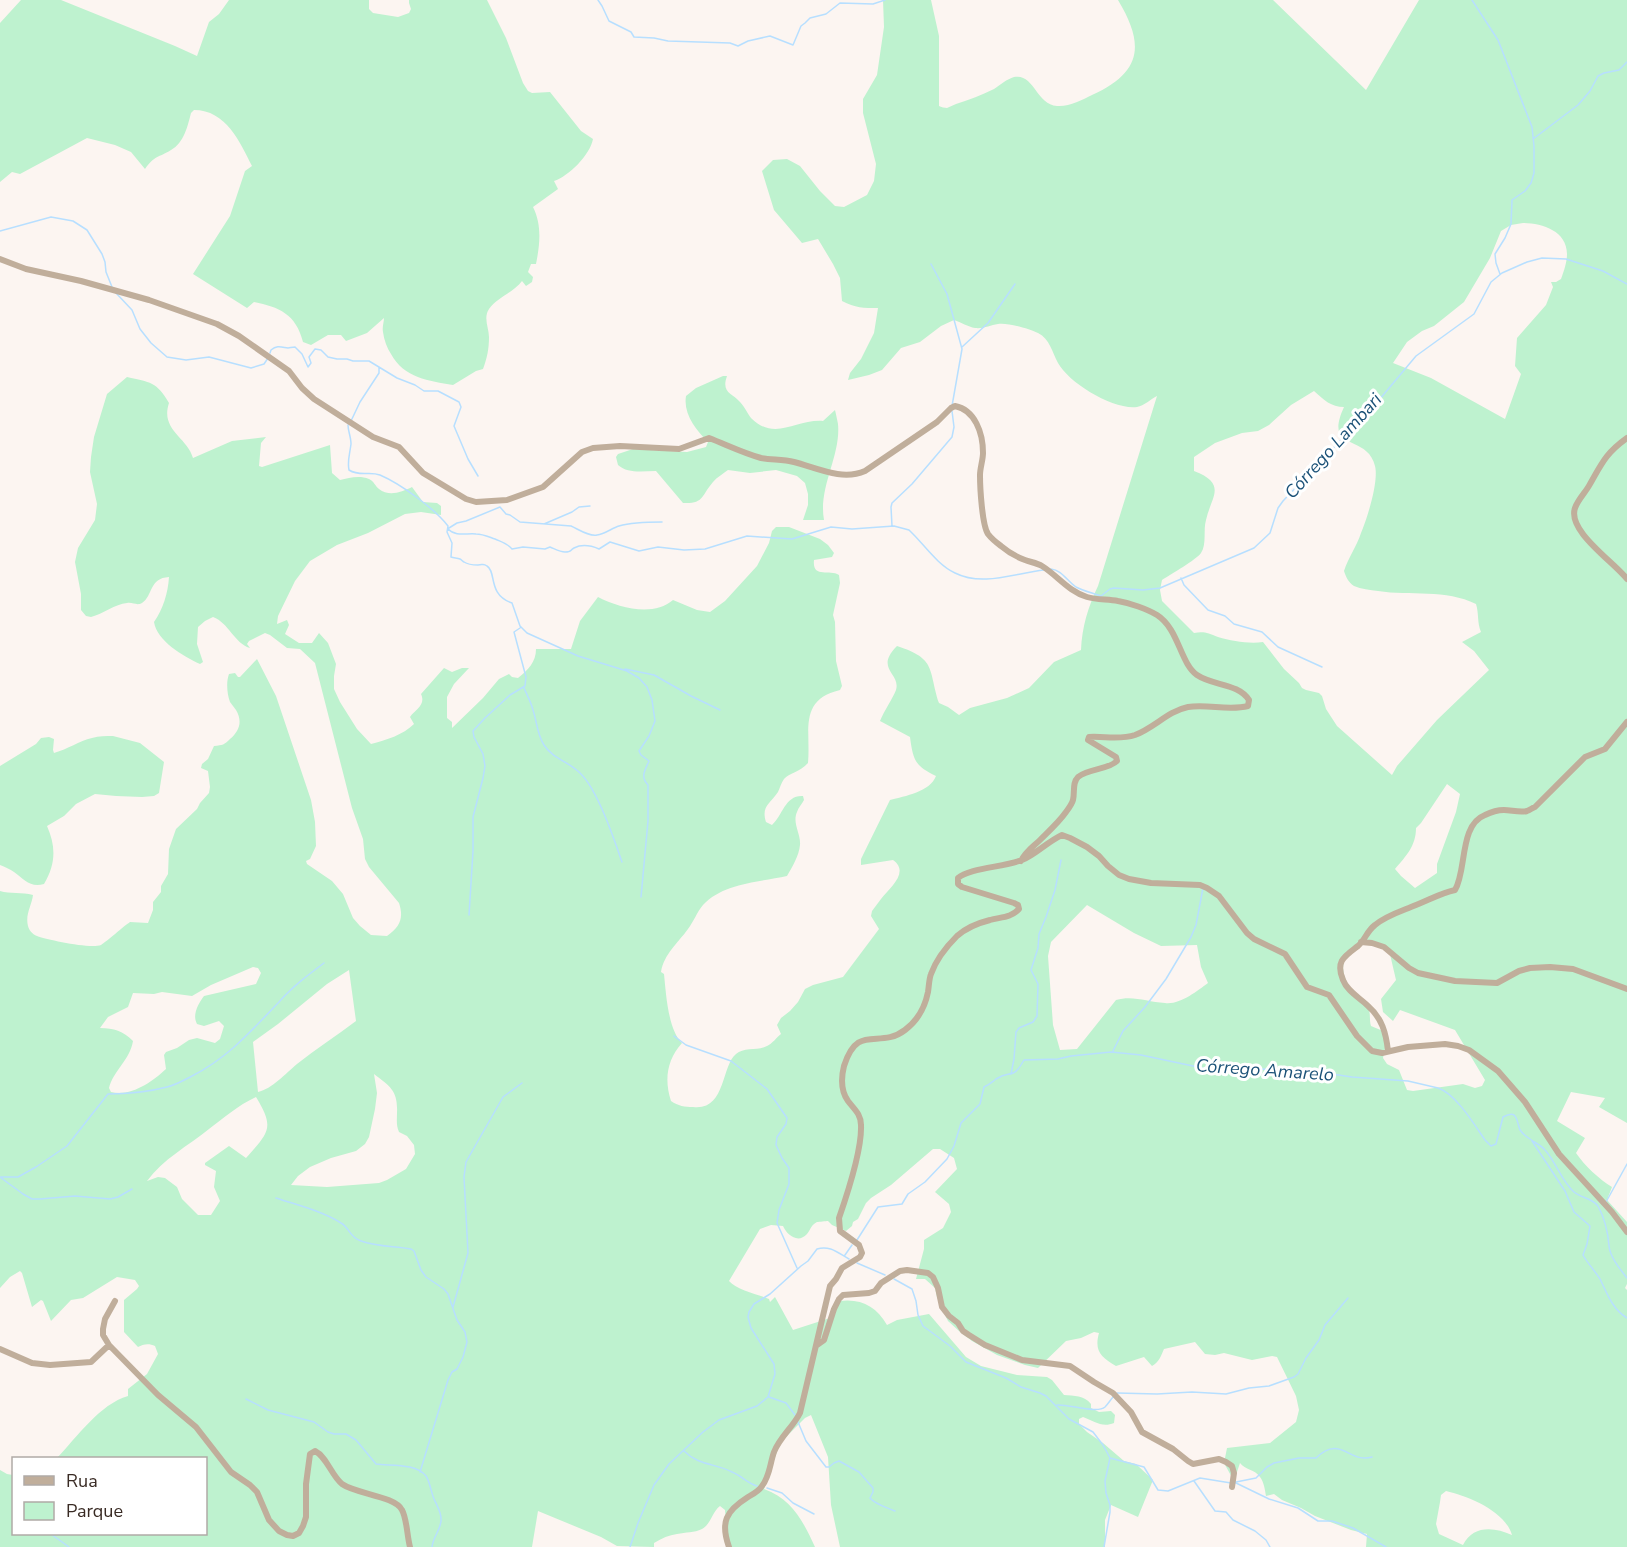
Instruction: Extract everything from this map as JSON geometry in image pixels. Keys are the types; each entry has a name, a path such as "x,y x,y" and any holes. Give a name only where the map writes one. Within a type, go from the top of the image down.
{"street":[{"path":"0,259 26,269 81,281 149,300 217,324 239,336 289,371 314,399 373,438 399,447 423,473 466,499 476,502 507,500 543,487 582,452 593,448 621,446 679,449 709,438 733,449 762,458 791,461 844,476 857,475 937,422 951,408 955,406 967,410 976,423 983,450 980,475 984,522 989,536 1016,556 1040,565 1073,591 1088,597 1119,601 1156,615 1172,631 1191,671 1210,681 1238,690 1249,700 1248,706 1239,708 1198,706 1175,711 1136,735 1089,736 1088,740 1116,757 1117,761 1113,765 1101,767 1080,776 1076,780 1072,803 1040,840 1025,852 1021,861"},
{"path":"1627,438 1618,444 1600,464 1589,488 1575,508 1574,519 1578,528 1627,579"},
{"path":"1388,1051 1385,1031 1379,1018 1343,982 1341,964 1344,956 1382,920 1404,909 1455,890 1459,882 1463,853 1468,838 1473,826 1483,815 1503,810 1526,812 1535,807 1585,756 1605,749 1627,722"},
{"path":"729,1547 724,1533 731,1510 760,1490 767,1479 774,1452 800,1413 830,1286 842,1268 860,1257 862,1253 859,1245 840,1231 839,1226 839,1218 861,1136 859,1114 843,1090 842,1079 846,1060 855,1044 860,1040 893,1036 903,1032 913,1023 927,998 932,972 958,935 976,924 1005,917 1019,909 1014,903 962,887 958,884 958,878 969,872 1002,867 1021,861 1062,835 1087,847 1119,875 1129,879 1164,884 1192,884 1207,888 1219,896 1247,933 1254,939 1285,954 1307,987 1329,995 1367,1048 1377,1053 1408,1047 1445,1044 1469,1050 1498,1071 1525,1102 1559,1154 1612,1212 1627,1232"},
{"path":"1361,942 1384,947 1418,973 1455,981 1497,983 1513,973 1530,968 1558,968 1580,971 1627,989"},
{"path":"817,1345 824,1340 834,1309 843,1295 875,1291 881,1283 900,1271 928,1273 933,1277 938,1288 942,1307 963,1331 985,1345 1022,1360 1070,1366 1113,1393 1131,1412 1142,1432 1173,1449 1188,1461 1193,1464 1219,1459 1232,1466 1234,1473 1232,1486"},
{"path":"115,1301 105,1319 103,1329 109,1345 158,1395 196,1427 231,1472 257,1492 269,1520 279,1531 293,1536 299,1533 303,1526 306,1517 308,1464 310,1454 315,1451 319,1453 342,1484 399,1505 405,1517 410,1547"},
{"path":"0,1349 32,1363 50,1365 91,1362 109,1345"}],"green space":[{"path":"21,0 61,0 197,56 209,22 219,14 229,0 369,0 369,9 373,13 398,17 409,13 411,9 409,0 487,0 528,91 532,93 550,92 581,131 593,139 588,152 578,164 566,175 554,181 558,189 533,207 538,221 539,235 536,264 531,264 528,272 533,277 532,282 526,286 522,281 487,312 489,346 483,369 453,385 426,380 410,373 396,362 388,349 383,332 384,318 367,333 346,341 341,335 328,335 311,345 303,342 291,318 279,309 254,302 247,308 193,274 230,216 245,171 252,166 230,129 215,115 205,111 194,110 179,143 154,159 145,169 131,152 115,145 87,138 20,174 12,172 0,182 0,23"},
{"path":"883,0 931,0 939,36 939,106 947,108 994,89 1014,77 1026,80 1044,100 1057,106 1080,101 1109,86 1121,77 1134,56 1135,44 1132,31 1118,0 1273,0 1366,90 1419,0 1627,0 1627,1123 1599,1107 1605,1098 1571,1092 1557,1121 1585,1138 1576,1153 1592,1172 1612,1187 1607,1200 1627,1222 1627,1284 1625,1288 1627,1290 1627,1547 1366,1547 1367,1534 1315,1516 1274,1494 1266,1496 1260,1477 1240,1463 1234,1481 1224,1463 1227,1448 1270,1443 1296,1422 1299,1410 1296,1396 1277,1357 1252,1360 1224,1353 1205,1354 1195,1342 1164,1349 1158,1361 1152,1366 1144,1357 1116,1366 1100,1353 1097,1344 1099,1333 1094,1332 1066,1341 1038,1368 997,1355 972,1341 948,1321 935,1288 925,1279 916,1279 924,1249 924,1240 943,1228 951,1212 949,1204 935,1192 957,1169 954,1158 940,1149 933,1149 891,1185 871,1198 858,1219 846,1231 828,1221 815,1223 804,1237 800,1238 790,1235 783,1226 771,1225 760,1229 729,1281 742,1289 769,1299 770,1302 775,1297 793,1330 830,1318 839,1301 847,1300 861,1302 873,1308 887,1325 897,1320 929,1314 966,1357 981,1366 1017,1375 1047,1377 1064,1395 1079,1396 1091,1404 1091,1408 1099,1412 1111,1411 1115,1415 1114,1423 1102,1424 1083,1417 1079,1419 1079,1424 1124,1461 1136,1464 1153,1480 1138,1517 1111,1505 1105,1520 1105,1547 840,1547 831,1505 828,1457 811,1415 780,1443 764,1489 774,1493 796,1512 815,1547 730,1547 725,1510 720,1506 702,1529 666,1537 654,1543 654,1547 617,1546 538,1511 532,1547 0,1547 0,1470 12,1475 12,1535 207,1535 207,1457 58,1457 108,1406 128,1396 128,1389 147,1374 158,1354 155,1346 146,1344 138,1347 124,1332 124,1300 139,1286 135,1280 117,1277 83,1298 71,1300 51,1321 43,1301 41,1300 32,1307 20,1271 10,1277 0,1288 0,891 33,895 27,918 29,929 37,936 59,942 88,946 101,945 130,922 148,923 153,910 153,902 161,892 161,886 168,874 169,849 176,829 197,809 209,793 208,771 201,768 202,764 208,759 214,746 226,742 236,733 239,726 238,714 228,695 229,674 235,673 240,677 257,659 276,696 311,800 316,846 310,859 306,861 307,864 332,881 343,894 353,918 371,935 387,936 398,926 401,918 399,903 365,859 363,839 352,808 315,663 300,649 287,648 265,633 249,641 247,644 250,648 240,642 219,620 213,617 198,627 197,644 203,662 200,664 186,657 165,642 154,622 168,589 169,577 158,580 140,604 122,604 91,617 86,616 81,610 81,594 75,562 78,548 95,520 97,504 90,472 91,457 94,437 107,394 127,377 157,387 169,403 167,412 171,427 193,458 232,441 266,437 261,443 259,466 262,467 330,445 332,473 340,480 354,477 365,478 387,493 400,492 412,487 423,502 437,503 441,506 441,515 421,512 405,514 368,533 337,545 310,561 295,581 278,616 277,624 287,620 289,625 285,634 299,643 312,643 319,633 328,643 336,664 334,689 357,729 371,744 400,734 414,724 410,717 420,707 421,694 444,668 452,672 469,668 454,684 447,697 447,718 452,722 452,728 499,679 509,674 518,678 525,672 533,662 536,649 571,649 580,621 598,597 636,609 656,608 673,600 697,610 710,612 725,601 757,566 769,543 772,531 776,527 789,527 820,539 828,545 834,553 832,557 814,560 814,566 818,572 839,575 840,583 833,615 836,661 842,686 840,690 818,701 812,709 808,728 808,763 784,779 765,812 766,822 772,825 788,802 803,796 804,800 796,816 800,841 797,857 787,876 742,884 711,898 703,905 668,954 661,972 664,974 671,1020 677,1037 682,1043 673,1056 668,1070 671,1101 684,1106 704,1106 712,1102 717,1095 731,1060 736,1054 773,1042 781,1034 777,1025 781,1018 798,1002 805,989 843,977 879,929 871,916 872,911 897,880 900,870 893,860 861,865 861,859 890,800 923,790 936,776 916,761 910,737 880,721 897,684 888,666 891,654 897,646 925,661 931,673 939,703 959,715 970,708 1007,698 1029,688 1054,662 1081,650 1086,617 1098,586 1157,396 1137,407 1127,407 1104,400 1082,387 1064,371 1048,342 1038,333 1006,324 975,328 954,320 941,326 920,342 901,348 882,370 848,380 874,333 878,308 860,307 842,301 840,278 818,239 802,243 774,210 762,171 773,160 787,159 800,166 835,206 844,207 867,195 874,181 876,164 863,113 863,99 877,75 884,27","holes":["1523,223 1552,230 1563,239 1567,254 1561,279 1551,282 1553,287 1546,305 1517,338 1515,366 1521,374 1505,419 1431,378 1393,363 1407,342 1422,331 1434,326 1464,302 1490,258 1501,231 1511,225","1314,391 1331,404 1344,407 1339,421 1339,431 1342,437 1364,449 1371,456 1375,466 1372,500 1359,538 1344,571 1352,584 1378,591 1453,596 1476,604 1481,632 1462,642 1474,651 1489,670 1437,720 1397,766 1392,775 1337,726 1326,709 1322,696 1302,688 1263,642 1240,642 1201,632 1194,633 1162,601 1160,590 1162,580 1198,556 1204,545 1205,524 1215,492 1211,481 1194,471 1194,457 1215,443 1242,433 1258,431 1269,425 1291,405","1447,784 1460,794 1456,812 1437,864 1437,873 1415,888 1395,869 1412,845 1416,828","1087,905 1161,946 1197,945 1201,967 1208,983 1188,997 1171,1003 1134,998 1116,1000 1077,1049 1060,1050 1053,1025 1048,956 1051,942","1367,943 1389,950 1396,980 1381,999 1383,1012 1393,1021 1400,1010 1455,1030 1485,1080 1482,1086 1475,1088 1463,1084 1407,1090 1399,1070 1387,1064 1383,1058 1386,1043 1383,1031 1371,1026 1368,1008 1351,989 1344,975 1346,957 1354,949","253,967 258,968 261,973 256,984 204,996 202,999 195,1013 197,1024 204,1026 219,1021 224,1026 220,1039 215,1043 197,1038 189,1040 166,1052 164,1055 166,1069 154,1079 134,1090 111,1092 109,1088 111,1082 129,1054 133,1041 118,1031 100,1028 108,1017 128,1007 133,993 162,992 192,996","349,970 356,1021 304,1058 274,1084 258,1092 253,1042 327,984","374,1074 395,1094 399,1132 407,1136 414,1145 415,1154 406,1169 379,1183 327,1187 291,1185 310,1167 356,1151 365,1144 369,1137 377,1093","256,1097 266,1116 267,1123 267,1129 260,1142 246,1158 229,1146 205,1163 216,1171 214,1187 220,1201 211,1215 198,1215 182,1199 177,1187 165,1178 158,1177 147,1181 168,1159 237,1108","1446,1491 1485,1506 1502,1519 1512,1535 1491,1529 1478,1531 1467,1538 1463,1545 1439,1534 1436,1524 1441,1495"]},
{"path":"727,376 725,386 728,392 742,404 751,418 769,428 786,428 813,421 823,421 835,410 838,436 824,496 824,520 803,520 808,505 805,483 797,476 776,470 750,473 728,470 715,480 699,500 683,503 656,471 631,471 618,465 616,457 618,454 633,449 687,452 706,447 708,442 688,415 686,396 696,388"},
{"path":"113,736 140,743 164,762 159,793 142,797 95,794 76,804 64,816 47,826 52,841 53,862 44,884 31,884 0,865 0,766 36,744 41,738 54,739 54,753 87,739"}],"waterway":[{"path":"598,0 609,21 631,32 634,37 668,41 730,43 738,46 770,36 793,45 801,26 810,18 826,14 840,3 873,4 885,0"},
{"path":"1472,0 1498,40 1532,127 1534,146 1534,173 1531,183 1525,191 1512,200 1511,224 1495,254 1500,274"},
{"path":"1533,139 1578,105 1590,91 1598,76 1619,70 1627,62"},
{"name":"Córrego Lambari","path":"0,231 51,217 73,221 87,230 102,254 112,287"},
{"name":"Córrego Lambari","path":"1051,569 1076,587 1101,596 1114,588 1143,590 1160,588 1254,548 1270,533 1278,508 1283,501 1379,400 1416,356 1474,314 1491,282 1502,273 1542,258 1566,259 1603,271 1627,284"},
{"path":"931,264 947,294 962,349 952,406"},
{"path":"962,347 988,323 1015,284"},
{"name":"Córrego Lambari","path":"116,293 132,310 140,329 151,343 167,357 186,360 209,357 251,368 264,364 268,358"},
{"path":"270,353 277,347 295,347 302,354 308,367 311,363 309,357 315,349 321,350 328,357 369,361 424,391 438,391 459,402 461,407 454,426 478,476"},
{"path":"351,421 379,373 379,367"},
{"path":"892,526 892,503 912,484 952,437 954,427 952,411"},
{"path":"348,425 351,444 349,470 380,475 398,484 435,512 448,526 447,532 452,543 451,557 469,564 487,566 492,573 496,589 504,599 512,603 520,626 527,633 578,656 627,671 639,678 647,687 652,700 655,721 639,751 649,761 644,776 648,785 648,821 641,897"},
{"path":"544,524 579,507 590,506"},
{"path":"449,528 500,507 506,514 520,522 571,526 594,535 624,525 662,522"},
{"name":"Córrego Lambari","path":"448,529 458,534 486,536 512,549 550,547 570,552 580,546 599,549 610,542 639,551 658,547 684,550 705,549 747,536 792,539 831,527 852,529 894,526 909,530 943,565 966,577 988,579 1044,570"},
{"path":"1181,578 1184,585 1208,610 1225,616 1234,624 1262,632 1278,647 1322,667"},
{"path":"469,915 473,817 485,766 483,754 473,731 510,695 525,686 526,677 514,632 520,628"},
{"path":"625,669 654,675 720,710"},
{"path":"524,688 544,745 552,754 577,770 587,782 605,816 622,862"},
{"path":"1011,1074 1016,1032 1019,1028 1033,1022 1037,1016 1038,984 1031,970 1038,948 1039,934 1055,890 1061,860"},
{"path":"1113,1051 1123,1031 1166,979 1191,937 1196,925 1203,888"},
{"path":"1,1177 18,1177 67,1146 108,1094 167,1087 205,1069 239,1043 289,991 324,963"},
{"path":"674,1036 686,1045 731,1061 767,1089 787,1118 786,1124 777,1137 776,1145 789,1168 789,1184 779,1210 777,1223 797,1268"},
{"name":"Córrego Amarelo","path":"857,1240 878,1207 902,1204 908,1194 925,1182 947,1159 954,1146 961,1123 980,1104 984,1087 1001,1076 1014,1073 1024,1060 1058,1059 1111,1052 1141,1055 1207,1069 1318,1072 1408,1081 1438,1088 1458,1103 1491,1146 1496,1144 1503,1117 1514,1115 1520,1130 1545,1150 1570,1188 1598,1206 1608,1236 1611,1254 1627,1278"},
{"path":"453,1307 468,1253 464,1177 466,1162 503,1097 522,1083"},
{"path":"1532,1141 1565,1191 1574,1212 1590,1226 1583,1255 1600,1279 1614,1305 1627,1318"},
{"path":"1606,1202 1627,1164"},
{"path":"0,1177 32,1199 75,1196 110,1199 132,1189"},
{"path":"276,1198 334,1219 361,1241 411,1249 426,1277 448,1294 457,1320 465,1332 467,1342 463,1357 448,1380 420,1472"},
{"name":"Córrego Amarelo","path":"845,1255 852,1245"},
{"name":"Córrego Amarelo","path":"630,1547 654,1485 669,1464 719,1420 757,1406 768,1397 775,1374 774,1364 751,1328 748,1317 754,1304 770,1294 808,1261 817,1249 830,1249 849,1259"},
{"path":"857,1263 885,1275"},
{"path":"894,1279 912,1289 923,1326 950,1346 966,1362 1046,1396 1069,1419 1093,1432 1110,1458 1144,1467 1158,1490 1168,1491 1200,1478 1231,1483"},
{"path":"1117,1393 1226,1394 1269,1386 1294,1377 1319,1340 1325,1325 1348,1298"},
{"path":"1057,1405 1096,1410 1105,1407 1114,1396"},
{"path":"769,1397 786,1403 795,1415"},
{"path":"246,1399 268,1410 314,1422 328,1432 346,1434 356,1440 376,1464 410,1467 422,1472 427,1478 441,1515 432,1547"},
{"path":"798,1422 806,1441 826,1467 839,1461 859,1472 873,1488 870,1498 895,1511"},
{"path":"1236,1482 1256,1478 1274,1463 1299,1458 1316,1458 1332,1449 1339,1449 1357,1457 1372,1457"},
{"path":"684,1451 701,1462 726,1469 757,1486"},
{"path":"1104,1547 1110,1512 1105,1481 1110,1458"},
{"path":"1194,1481 1215,1511 1226,1512 1233,1520 1255,1531 1266,1540 1270,1547"},
{"path":"1234,1482 1269,1499 1298,1508 1318,1521 1332,1521 1353,1528 1386,1547"},
{"path":"767,1488 782,1493 793,1503 814,1514"},
{"path":"52,1535 69,1547"}]}
